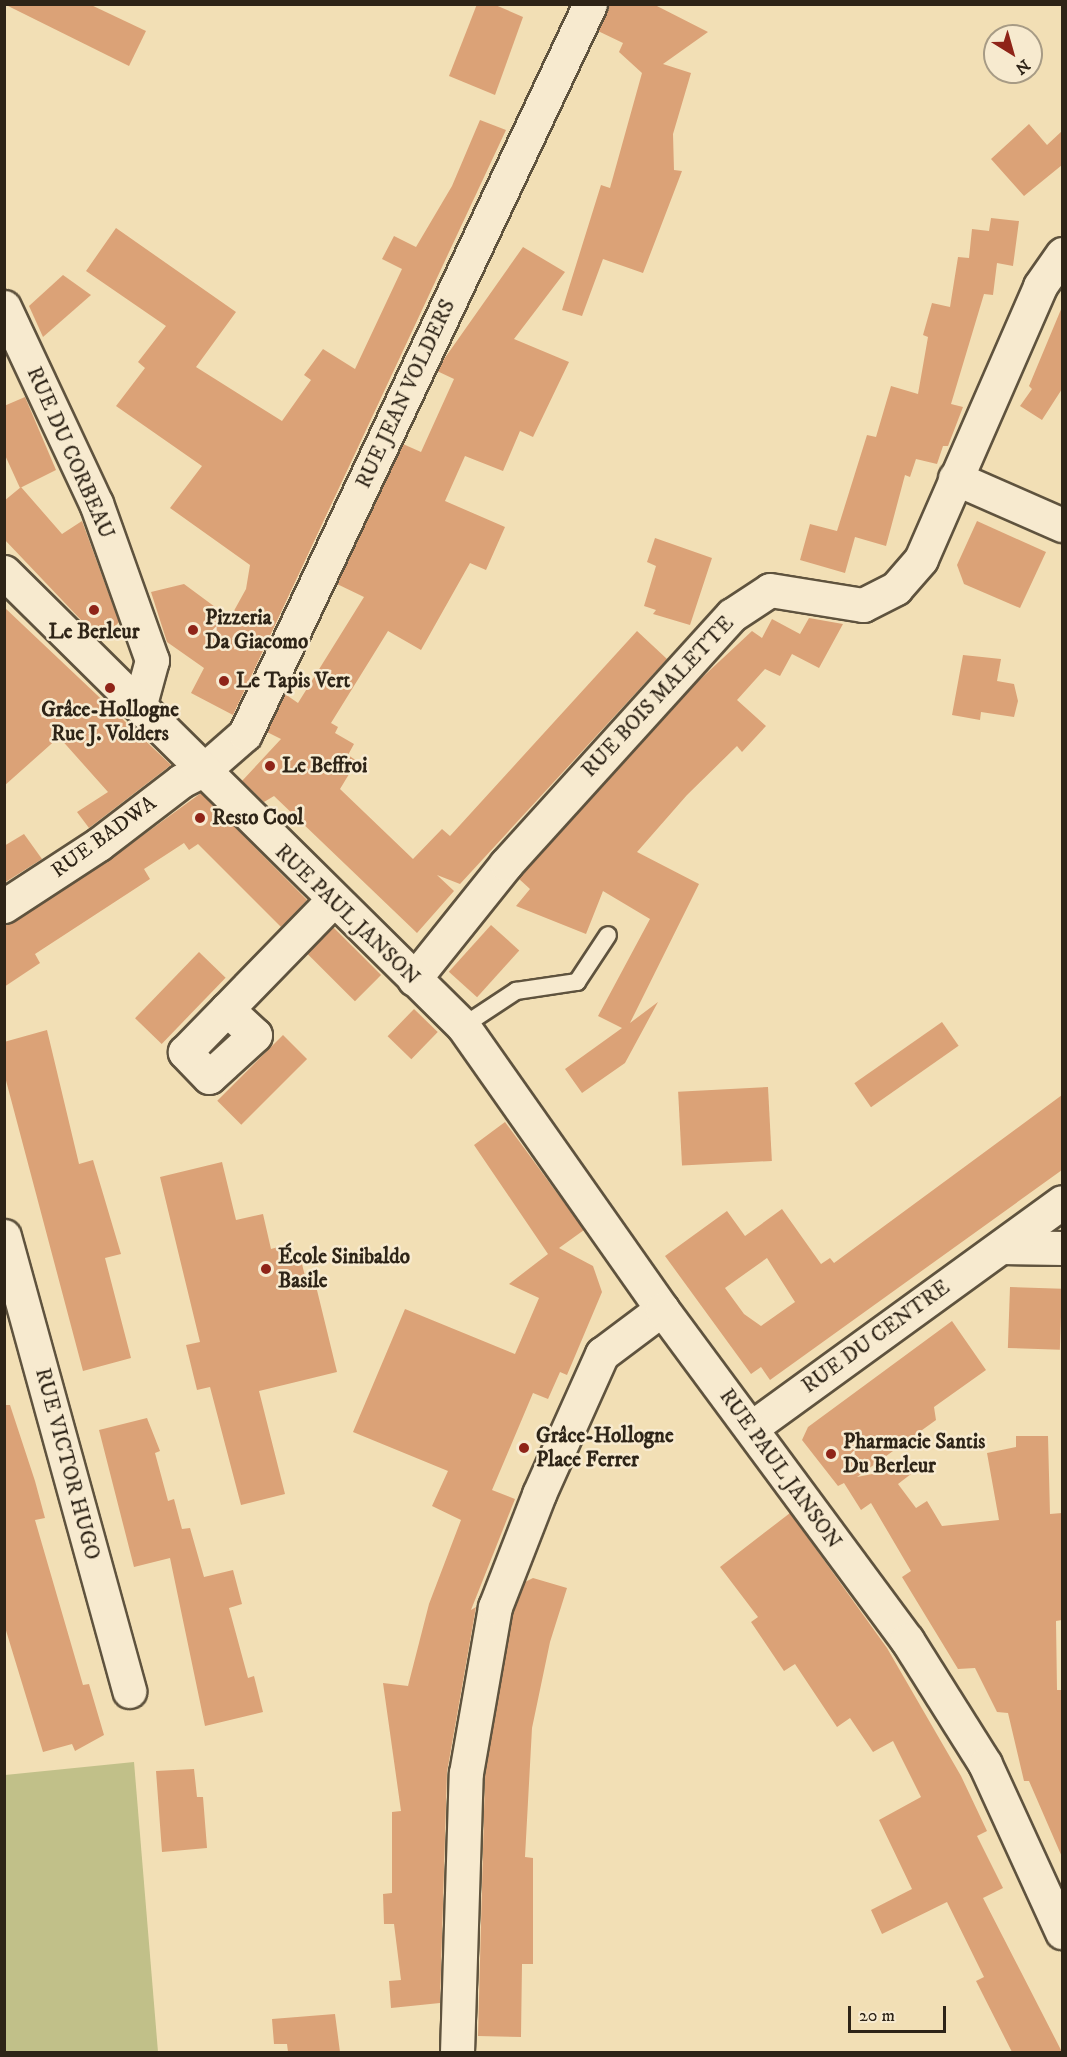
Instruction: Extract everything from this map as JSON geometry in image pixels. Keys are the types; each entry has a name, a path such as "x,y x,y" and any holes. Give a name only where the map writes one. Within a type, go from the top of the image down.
{"street":[{"name":"RUE JEAN VOLDERS","path":"205,770 245,734 590,4"},
{"name":"RUE BOIS MALETTE","path":"414,979 506,864 732,615 770,590 863,605 896,588 921,559 1040,286 1062,254"},
{"name":"RUE DU CORBEAU","path":"4,307 96,503 152,660 140,704"},
{"path":"955,478 1062,525"},
{"name":"RUE PAUL JANSON","path":"4,572 140,704 332,901 463,1026 662,1309 907,1640 985,1764 1062,1932"},
{"name":"RUE BADWA","path":"4,906 99,844 181,781 205,770"},
{"path":"226,1009 332,901"},
{"name":"RUE DU CENTRE","path":"751,1428 1062,1202"},
{"name":"RUE VICTOR HUGO","path":"4,1236 129,1691"},
{"path":"1001,1247 1062,1248"},
{"path":"457,2052 466,1773 495,1606 539,1494 602,1354 662,1309"}],"lane":[{"path":"463,1026 516,991 577,982 608,935"}],"shaded area":[{"path":"134,1762 158,2052 5,2052 5,1775"}],"building":[{"path":"4,4 89,4 146,31 129,66"},
{"path":"477,4 493,4 523,17 495,95 449,76"},
{"path":"608,4 653,4 708,32 663,64 691,73 673,134 674,170 682,171 643,273 603,259 582,316 562,310 601,185 610,188 642,73 619,52 623,43 598,31"},
{"path":"480,120 506,130 233,715 191,693 204,668 167,642 151,592 184,584 230,618 246,589 250,565 170,508 202,466 116,406 145,368 138,362 166,326 86,271 116,228 236,312 196,367 282,421 311,380 304,375 323,349 355,369 402,269 382,259 394,236 416,247 452,186"},
{"path":"1029,124 1047,145 1062,131 1062,165 1024,196 991,159"},
{"path":"991,218 1019,221 1013,266 997,263 993,295 984,294 951,404 963,407 948,446 943,446 937,464 916,459 910,477 905,475 886,546 855,537 845,573 800,560 810,524 837,531 867,435 876,437 891,386 918,394 928,337 923,335 932,303 950,307 958,257 969,258 972,229 989,231"},
{"path":"523,247 565,272 514,339 569,362 533,437 520,431 503,471 465,456 445,501 505,527 486,570 470,563 421,650 388,631 331,723 338,727 335,733 354,744 348,755 357,761 340,789 413,859 442,829 450,836 637,631 667,659 460,884 437,875 454,891 417,933 274,796 264,802 242,781 281,739 267,732 285,694 298,703 364,597 337,584 403,444 421,452 454,379 437,371"},
{"path":"63,275 91,295 43,337 29,306"},
{"path":"1062,307 1062,389 1042,420 1020,406 1032,389 1029,386"},
{"path":"25,397 56,470 20,488 4,453 4,406"},
{"path":"21,487 62,534 82,521 119,622 101,641 4,539 4,501"},
{"path":"977,521 1046,552 1020,608 964,584 957,565"},
{"path":"655,538 712,558 690,625 653,614 656,610 644,606 656,566 647,562"},
{"path":"4,607 171,765 89,828 77,812 108,792 59,737 4,786"},
{"path":"809,618 843,624 819,668 792,654 780,676 765,669 737,700 766,726 742,752 737,746 687,795 637,852 699,884 630,1023 658,1002 625,1063 582,1093 565,1069 622,1028 598,1016 650,919 603,891 586,934 516,906 530,889 518,878 693,686 752,631 762,638 772,619 800,634"},
{"path":"963,655 1001,659 997,681 1014,684 1018,701 1014,717 981,712 980,720 952,715"},
{"path":"201,793 307,900 281,927 198,844 189,850 184,843 144,869 150,879 35,954 40,963 4,987 4,925 109,860"},
{"path":"24,834 42,859 4,883 4,846"},
{"path":"491,925 519,950 477,997 449,972"},
{"path":"333,927 381,975 355,1001 307,953"},
{"path":"199,952 226,978 162,1044 135,1018"},
{"path":"414,1009 438,1032 411,1059 388,1036"},
{"path":"942,1022 959,1046 871,1107 854,1083"},
{"path":"47,1030 79,1164 93,1160 121,1254 105,1258 131,1358 83,1371 4,1073 4,1042"},
{"path":"283,1035 307,1059 241,1125 217,1101"},
{"path":"768,1087 772,1161 682,1166 678,1092"},
{"path":"1062,1095 1062,1170 770,1380 761,1367 751,1374 665,1256 727,1211 745,1236 782,1209 821,1264 830,1258 834,1263","holes":["767,1258 795,1302 761,1326 744,1314 725,1288"]},
{"path":"505,1122 584,1230 559,1248 593,1266 602,1292 567,1375 560,1372 548,1399 533,1393 492,1490 515,1499 471,1610 476,1607 447,1772 440,2003 391,2008 389,1981 401,1980 394,1924 384,1924 383,1894 392,1893 392,1812 401,1811 383,1683 408,1686 429,1604 461,1520 432,1506 448,1471 353,1432 405,1309 515,1354 539,1298 509,1284 548,1254 474,1145"},
{"path":"222,1162 236,1220 263,1214 271,1249 289,1244 293,1262 301,1260 308,1288 316,1286 337,1372 259,1391 285,1494 241,1505 210,1387 197,1390 186,1345 200,1342 160,1177"},
{"path":"1010,1287 1062,1289 1060,1350 1008,1348"},
{"path":"952,1321 986,1370 934,1407 936,1420 857,1477 924,1464 898,1484 916,1508 927,1501 942,1526 999,1520 987,1453 1016,1447 1016,1436 1048,1436 1050,1514 1062,1513 1062,1620 1056,1621 1057,1690 1062,1690 1062,1857 1029,1781 1024,1781 1008,1713 997,1712 975,1668 958,1669 902,1577 911,1571 871,1503 861,1510 844,1483 838,1486 802,1440 808,1427"},
{"path":"4,1405 10,1405 35,1481 45,1518 35,1520 83,1685 89,1684 104,1735 75,1751 72,1744 43,1752 4,1624"},
{"path":"147,1418 160,1451 155,1453 168,1501 174,1499 182,1529 190,1528 204,1577 233,1570 242,1604 229,1608 248,1678 254,1676 263,1712 205,1726 170,1558 134,1567 99,1430"},
{"path":"790,1513 887,1648 961,1776 987,1831 977,1836 1003,1888 983,1898 1062,2052 1012,2052 976,1981 984,1977 947,1902 882,1934 871,1910 912,1889 879,1820 921,1797 893,1741 873,1752 850,1718 837,1727 795,1664 784,1671 751,1622 758,1617 720,1567"},
{"path":"533,1578 567,1588 550,1642 532,1728 525,1857 533,1858 533,1964 522,1964 521,2037 478,2036 485,1775 513,1612 525,1582"},
{"path":"194,1769 197,1797 203,1797 207,1848 162,1852 156,1771"},
{"path":"335,2014 340,2052 288,2052 287,2044 274,2044 272,2019"}],"place":[{"name":"Le Berleur","path":"94,610"},
{"name":"Pizzeria Da Giacomo","path":"193,630"},
{"name":"Le Tapis Vert","path":"224,681"},
{"name":"Grâce-Hollogne Rue J. Volders","path":"110,688"},
{"name":"Le Beffroi","path":"270,766"},
{"name":"Resto Cool","path":"200,818"},
{"name":"École Sinibaldo Basile","path":"266,1269"},
{"name":"Grâce-Hollogne Place Ferrer","path":"524,1448"},
{"name":"Pharmacie Santis Du Berleur","path":"831,1454"}]}
